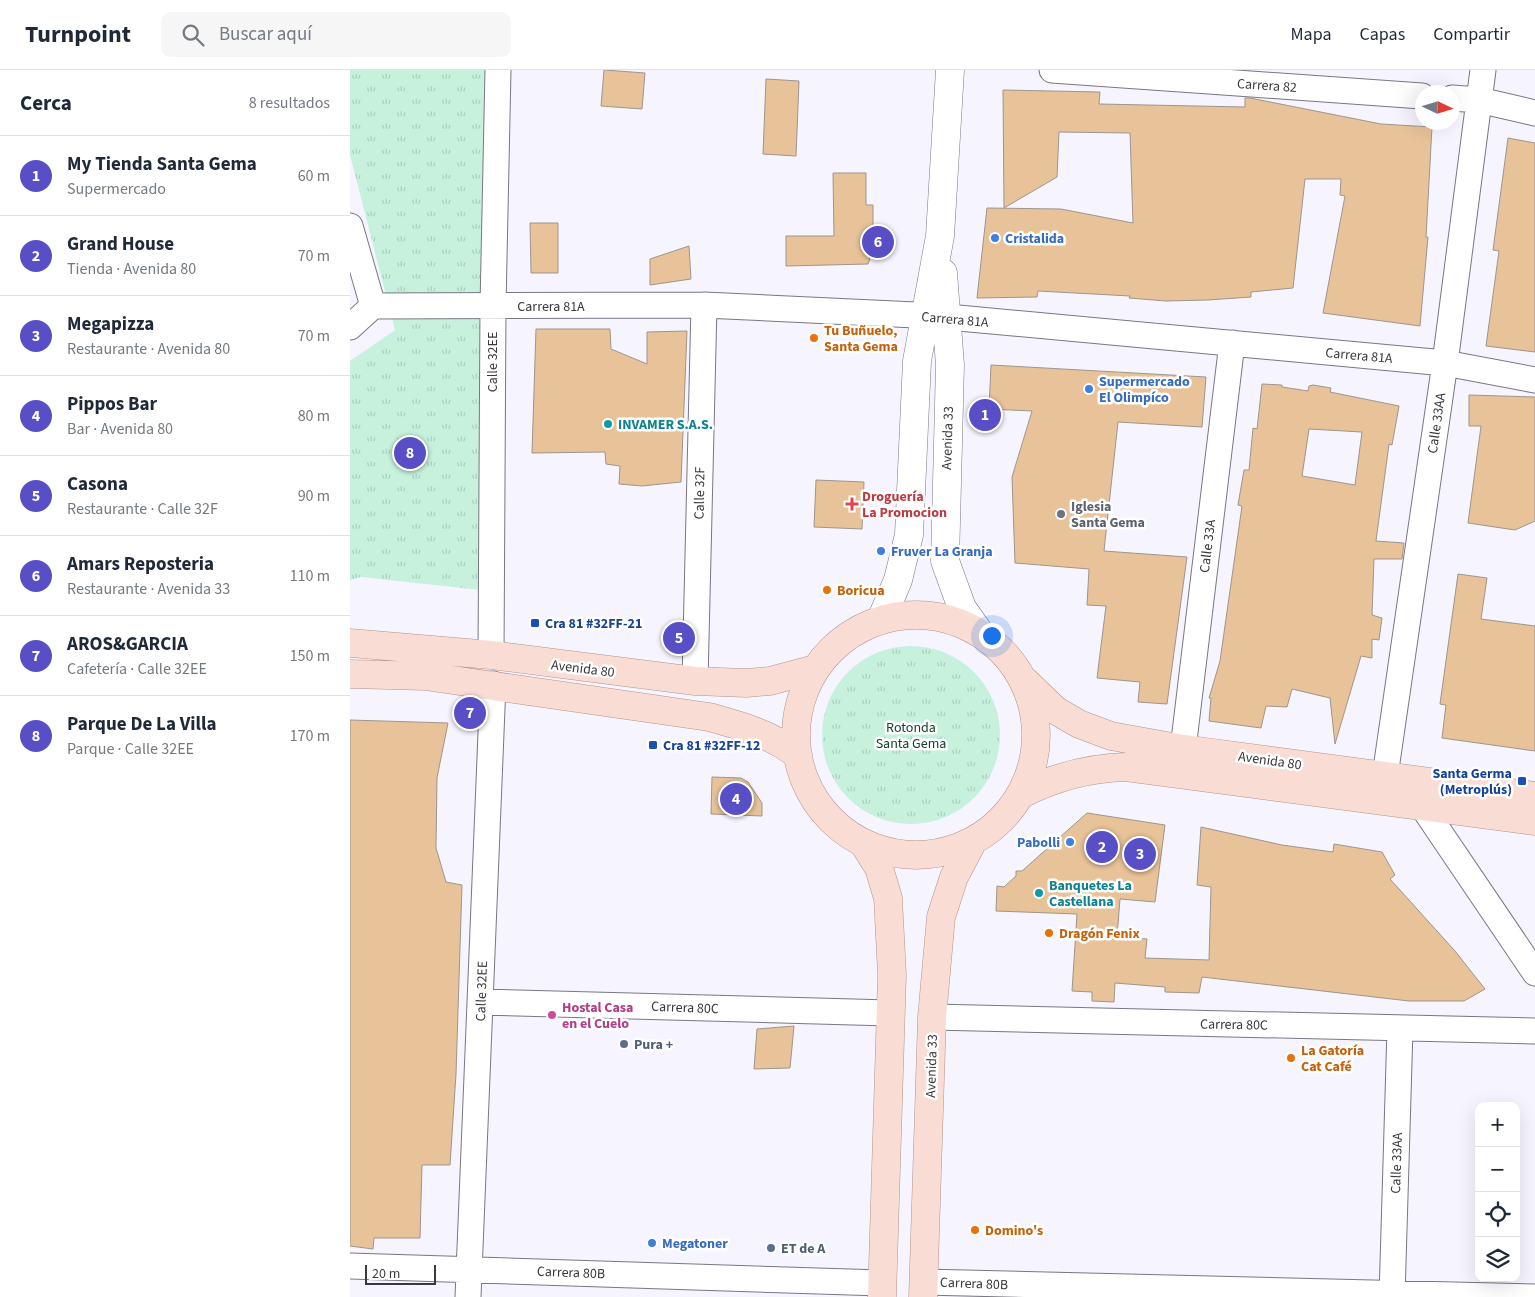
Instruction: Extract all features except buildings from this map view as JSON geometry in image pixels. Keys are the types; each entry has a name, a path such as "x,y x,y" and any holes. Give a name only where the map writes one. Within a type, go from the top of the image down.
{"main road":[{"path":"924,614 950,619 979,632 1004,652 1023,679 1034,710 1036,743 1029,777 1020,795 996,825 973,841 946,852 919,856 891,853 864,844 840,828 820,808 806,782 798,755 796,725 802,696 815,669 840,641 855,630 897,615 924,614"},
{"name":"Avenida 80","path":"350,643 491,655 695,681 746,683 770,681 815,669"},
{"name":"Avenida 80","path":"350,674 425,676 493,684 709,717 769,736 798,755"},
{"name":"Avenida 80","path":"1023,679 1054,710 1079,724 1111,736 1183,749 1535,796"},
{"name":"Avenida 80","path":"1020,795 1045,782 1096,768 1126,767 1535,820"},
{"name":"Avenida 33","path":"923,1289 932,1017 941,917 954,877 973,841"},
{"path":"864,844 880,868 888,898 892,975 882,1290"}],"street":[{"name":"Calle 32EE","path":"491,655 493,306 498,70"},
{"name":"Avenida 33","path":"950,70 936,317 950,365 945,561 962,608 979,632"},
{"name":"Carrera 82","path":"1052,70 1415,96"},
{"name":"Calle 33AA","path":"1385,776 1445,363 1483,70"},
{"path":"1460,99 1479,100 1535,114"},
{"path":"350,226 373,306 350,327"},
{"name":"Carrera 81A","path":"373,306 704,305 936,317 1445,363 1535,380"},
{"name":"Calle 32F","path":"695,681 704,305"},
{"name":"Avenida 33","path":"881,620 898,580 909,535 917,361 936,317"},
{"name":"Calle 33A","path":"1183,749 1232,343"},
{"name":"Calle 32EE","path":"468,1297 493,684"},
{"path":"1422,806 1535,973"},
{"name":"Carrera 80C","path":"480,1002 890,1013"},
{"name":"Carrera 80C","path":"932,1017 1535,1031"},
{"name":"Calle 33AA","path":"1392,1296 1400,1028"},
{"name":"Carrera 80B","path":"350,1266 469,1269 882,1290"},
{"name":"Carrera 80B","path":"923,1289 1392,1296 1535,1296"}],"green space":[{"path":"350,70 494,70 481,590 361,577 350,580 350,361 395,330 350,155"},
{"name":"Rotonda Santa Gema","path":"902,646 920,646 937,649 953,656 968,666 980,678 990,693 997,709 1000,735 999,752 994,769 980,792 968,804 953,814 937,821 920,824 902,824 885,821 869,814 854,804 842,792 832,777 825,761 822,744 822,726 825,709 832,693 842,678 854,666 869,656 885,649"}],"place":[{"name":"Cristalida","path":"995,238"},
{"name":"Amars Reposteria","path":"878,242"},
{"name":"Tu Buñuelo, Santa Gema","path":"814,338"},
{"name":"Supermercado El Olimpíco","path":"1089,389"},
{"name":"My Tienda Santa Gema","path":"985,415"},
{"name":"INVAMER S.A.S.","path":"608,424"},
{"name":"Parque De La Villa","path":"410,453"},
{"name":"Droguería La Promocion","path":"852,504"},
{"name":"Iglesia Santa Gema","path":"1061,514"},
{"name":"Fruver La Granja","path":"881,551"},
{"name":"Boricua","path":"827,590"},
{"name":"Cra 81 #32FF-21","path":"535,623"},
{"name":"Casona","path":"679,638"},
{"name":"AROS&GARCIA","path":"470,713"},
{"name":"Cra 81 #32FF-12","path":"653,745"},
{"name":"Santa Germa (Metroplús)","path":"1522,781"},
{"name":"Pippos Bar","path":"736,799"},
{"name":"Pabolli","path":"1070,842"},
{"name":"Grand House","path":"1102,847"},
{"name":"Megapizza","path":"1140,854"},
{"name":"Banquetes La Castellana","path":"1039,893"},
{"name":"Dragón Fenix","path":"1049,933"},
{"name":"Hostal Casa en el Cuelo","path":"552,1015"},
{"name":"Pura +","path":"624,1044"},
{"name":"La Gatoría Cat Café","path":"1291,1058"},
{"name":"Domino's","path":"975,1230"},
{"name":"Megatoner","path":"652,1243"},
{"name":"ET de A","path":"771,1248"}]}
